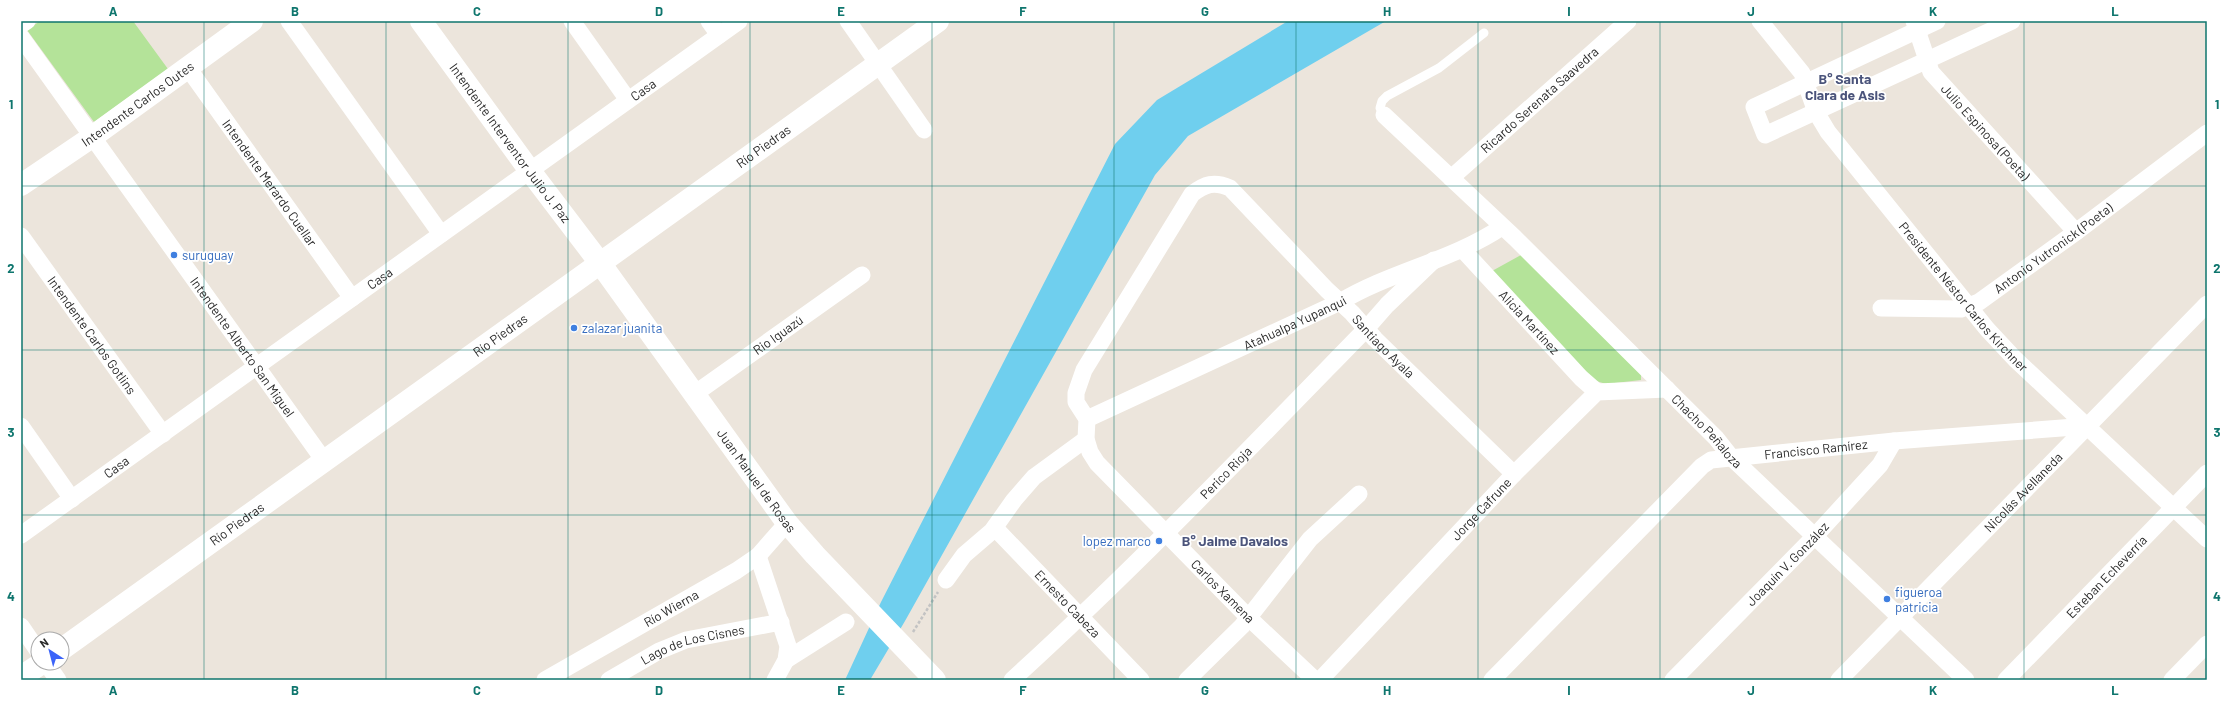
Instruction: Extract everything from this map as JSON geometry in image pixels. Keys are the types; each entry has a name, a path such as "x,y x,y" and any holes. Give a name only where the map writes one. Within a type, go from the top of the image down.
{"street":[{"path":"21,25 27,21"},
{"name":"Intendente Carlos Outes","path":"21,185 92,138 252,21"},
{"path":"289,21 441,234"},
{"name":"Intendente Interventor Julio J. Paz","path":"421,21 530,171 600,263"},
{"path":"572,21 628,100"},
{"path":"709,21 719,35"},
{"name":"Casa","path":"21,535 738,21"},
{"path":"848,21 924,130"},
{"name":"Río Piedras","path":"70,643 325,462 938,21"},
{"name":"Ricardo Serenata Saavedra","path":"1451,178 1628,21"},
{"name":"Presidente Néstor Carlos Kirchner","path":"1760,21 1802,73 1816,112 1828,132 1969,307 2015,359 2207,539"},
{"path":"1937,21 1916,25 1806,83 1754,107 1766,135 2012,21"},
{"name":"Julio Espinosa (Poeta)","path":"1916,25 1931,72 2076,232"},
{"name":"Intendente Alberto San Miguel","path":"21,37 325,462"},
{"name":"Intendente Merardo Cuellar","path":"188,68 352,298"},
{"name":"Chacho Peñaloza","path":"1384,115 1502,227 1667,389 1716,438 1730,457 1966,680"},
{"name":"Antonio Yutronick (Poeta)","path":"1881,308 1961,309 1979,302 2076,232 2207,133"},
{"name":"Santiago Ayala","path":"1087,419 1076,402 1076,393 1084,370 1192,194 1203,186 1212,183 1221,184 1230,188 1366,329 1514,474"},
{"name":"Atahualpa Yupanqui","path":"1087,419 1340,302 1366,288 1434,260 1463,250 1502,227"},
{"name":"Intendente Carlos Gotlins","path":"21,236 163,434"},
{"name":"Alicia Martínez","path":"1463,250 1581,378 1597,392"},
{"name":"Perico Rioja","path":"1012,680 1080,618 1166,534 1366,329 1387,305 1434,260"},
{"name":"Juan Manuel de Rosas","path":"600,263 693,395 799,538 935,680"},
{"name":"Rio Iguazú","path":"693,395 862,275"},
{"name":"Nicolás Avellaneda","path":"1839,680 2207,304"},
{"path":"1597,392 1667,389"},
{"name":"Jorge Cafrune","path":"1320,680 1514,474 1597,392"},
{"name":"Carlos Xamena","path":"1087,419 1086,439 1090,452 1097,463 1249,618 1315,680"},
{"path":"21,426 72,499"},
{"name":"Francisco Ramírez","path":"1492,680 1702,466 1711,460 1894,441 2088,426"},
{"path":"946,580 964,555 995,528 1014,500 1034,477 1086,439"},
{"name":"Joaquín V. González","path":"1673,680 1815,536 1880,465 1894,441"},
{"name":"Esteban Echeverría","path":"2006,680 2207,473"},
{"path":"1187,680 1249,618 1310,539 1359,494"},
{"name":"Río Wierna","path":"545,680 711,586 758,556 787,523"},
{"name":"Ernesto Cabeza","path":"995,528 1080,618 1142,680"},
{"path":"758,556 788,646 786,660 776,680"},
{"name":"Lago de Los Cisnes","path":"609,680 653,654 686,640 781,622"},
{"path":"786,660 846,622"},
{"path":"21,626 30,639"},
{"path":"2172,680 2207,644"},
{"path":"21,677 30,671"},
{"path":"52,671 58,680"}],"lane":[{"path":"1384,115 1380,108 1382,101 1387,96 1440,68 1484,33"}],"path":[{"path":"901,645 910,641 912,633 946,580"}],"green space":[{"path":"40,21 133,21 168,69 94,122 27,30"},
{"path":"1521,255 1641,373 1641,380 1606,384 1593,380 1492,271"}],"water":[{"path":"1288,21 1386,21 1188,136 1155,175 905,621 870,680 845,680 881,602 1115,144 1157,100"}],"place":[{"name":"suruguay","path":"174,255"},
{"name":"zalazar juanita","path":"574,328"},
{"name":"lopez marco","path":"1159,541"},
{"name":"figueroa patricia","path":"1887,599"}],"district":[{"name":"B° Santa Clara de Asis","path":"1845,86"},
{"name":"B° Jaime Davalos","path":"1235,540"}]}
